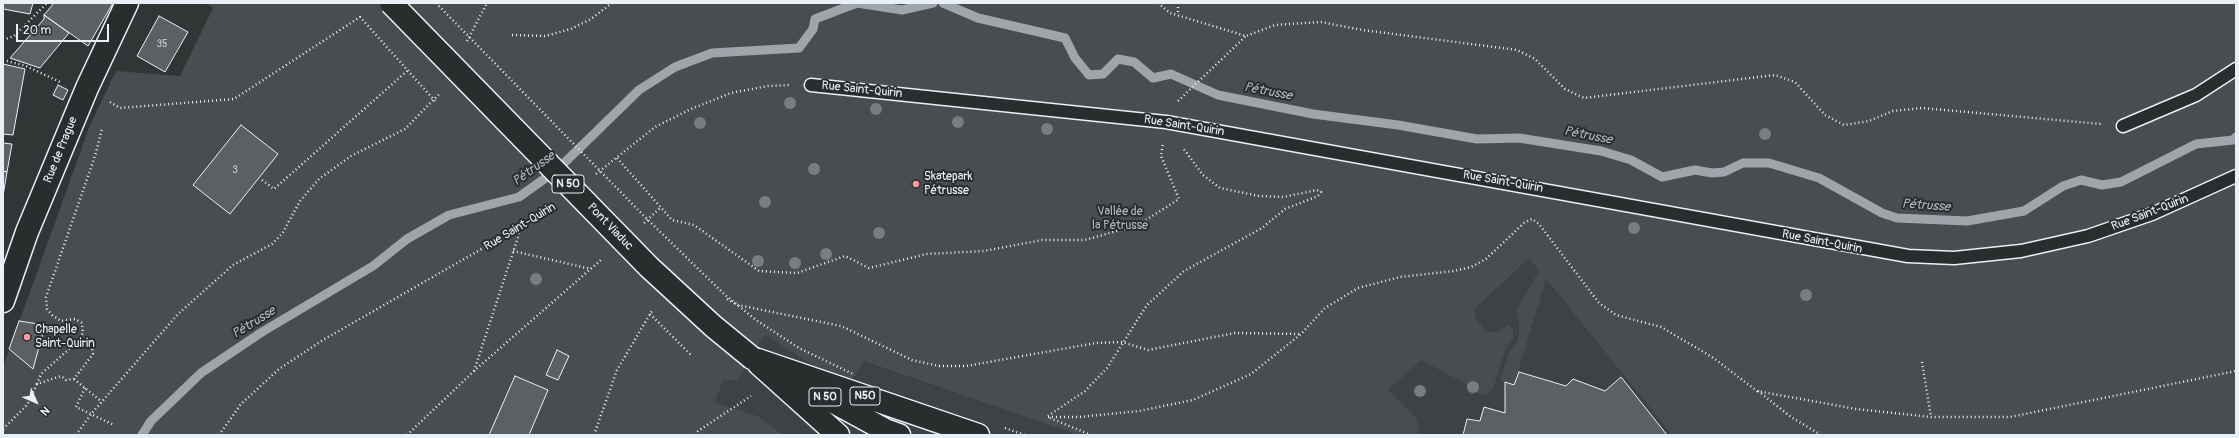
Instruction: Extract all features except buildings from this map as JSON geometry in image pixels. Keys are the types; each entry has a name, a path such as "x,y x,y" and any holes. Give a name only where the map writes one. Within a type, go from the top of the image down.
{"main road":[{"name":"Rue de Prague","path":"3,301 27,232 80,102 127,3"},
{"name":"Pont Viaduc","path":"391,3 649,267 752,358"},
{"path":"752,358 838,435"},
{"name":"N 50","path":"752,358 885,430 899,435"},
{"name":"N50","path":"752,358 978,435"}],"lane":[{"path":"2123,126 2196,95 2236,69"},
{"name":"Rue Saint-Quirin","path":"811,85 1166,122 1908,256 1954,258 2021,251 2088,236 2152,214 2236,176"}],"path":[{"path":"3,40 14,36 47,3"},
{"path":"436,3 646,218 724,294 756,320 799,348 855,375"},
{"path":"466,43 488,3"},
{"path":"512,35 545,36 571,29 590,19 612,3"},
{"path":"1158,3 1170,13 1246,36"},
{"path":"1178,3 1178,15"},
{"path":"106,101 120,108 234,99 360,17 435,101"},
{"path":"1173,106 1246,36 1275,25 1320,22 1363,30 1517,50 1535,59 1565,89 1584,98 1775,75 1795,82 1825,115 1844,125 1869,121 1893,111 1922,108 2123,126"},
{"path":"3,60 26,66 67,85"},
{"path":"262,180 274,190 407,71"},
{"name":"Rue Saint-Quirin","path":"593,177 655,127 691,109 732,93 768,86 811,85"},
{"path":"76,435 92,413 178,314 233,265 272,244 282,234 300,201 319,179 351,156 405,129 435,101 444,88"},
{"path":"617,158 672,220 694,225 759,271 797,273 845,256 869,268 927,254 984,251 1042,240 1085,240 1138,225 1179,199 1161,156 1166,122"},
{"path":"1048,417 1086,391 1107,368 1122,342 1147,305 1184,271 1262,228 1285,209 1318,196 1321,192 1317,190 1283,197 1258,196 1220,188 1203,175 1189,156"},
{"name":"Rue Saint-Quirin","path":"219,435 241,404 279,369 323,340 521,228 557,205"},
{"path":"638,228 661,207"},
{"path":"1048,417 1079,417 1139,411 1193,400 1251,374 1301,334 1325,308 1358,288 1400,277 1454,271 1471,267 1486,259 1524,222 1532,219 1539,224 1599,303 1616,315 1661,327 1712,357 1791,417 1821,435"},
{"path":"3,429 27,405 41,374 76,343 83,333 82,323 74,319 61,321 52,316 47,309 46,297 72,223"},
{"path":"474,371 521,228"},
{"path":"513,252 591,269"},
{"path":"407,435 474,371 603,259"},
{"path":"718,294 738,305 842,326 912,360 939,366 966,366 1096,343 1122,342 1148,350 1235,333 1301,334"},
{"path":"594,435 617,370 653,308"},
{"path":"650,314 692,356"},
{"path":"37,384 61,376 66,380 74,379 93,354 92,347 86,342 76,343"},
{"path":"1922,362 1931,417"},
{"path":"1757,391 1856,409 1931,417 2010,417 2236,372"},
{"path":"74,379 102,402"},
{"path":"85,388 76,407 92,413 114,425"},
{"path":"695,435 698,431 750,395"},
{"path":"1048,417 1091,435"}],"shaded area":[{"path":"1529,258 1672,435 1375,435 1388,390"},
{"path":"765,335 814,366 852,381 862,361 1078,435 783,435 758,416 715,404 723,380 752,358"}],"green space":[{"name":"Vallée de la Pétrusse","path":"206,3 2236,3 2236,435 1672,435 1546,279 1514,385 1500,381 1509,352 1518,341 1519,327 1517,309 1539,271 1529,258 1474,310 1476,319 1486,331 1493,333 1501,331 1507,325 1513,328 1513,338 1505,350 1493,389 1485,395 1477,393 1471,395 1466,390 1466,384 1421,360 1388,390 1417,419 1419,429 1417,435 1078,435 863,361 851,381 814,366 765,335 737,381 723,380 715,403 758,416 783,435 3,435 3,367 90,125 116,71 180,76 213,8"}],"waterway":[{"name":"Pétrusse","path":"142,435 151,421 201,373 262,332 373,266 407,239 449,215 519,197 558,169 639,90 675,67 712,53 799,48 813,29 815,19 857,3 902,10 933,3"},
{"name":"Pétrusse","path":"943,3 978,18 1065,38 1075,58 1089,75 1103,74 1118,59 1134,62 1153,78 1171,74 1218,95 1313,114 1398,125 1477,139 1519,138 1601,151 1631,160 1662,177 1695,170 1712,173 1724,172 1743,163 1769,163 1819,178 1882,213 1897,218 1967,221 2024,211 2063,186 2081,180 2102,185 2121,182 2196,144 2233,140 2236,137"}],"place":[{"name":"Skatepark Pétrusse","path":"916,184"},
{"name":"Chapelle Saint-Quirin","path":"27,337"}]}
